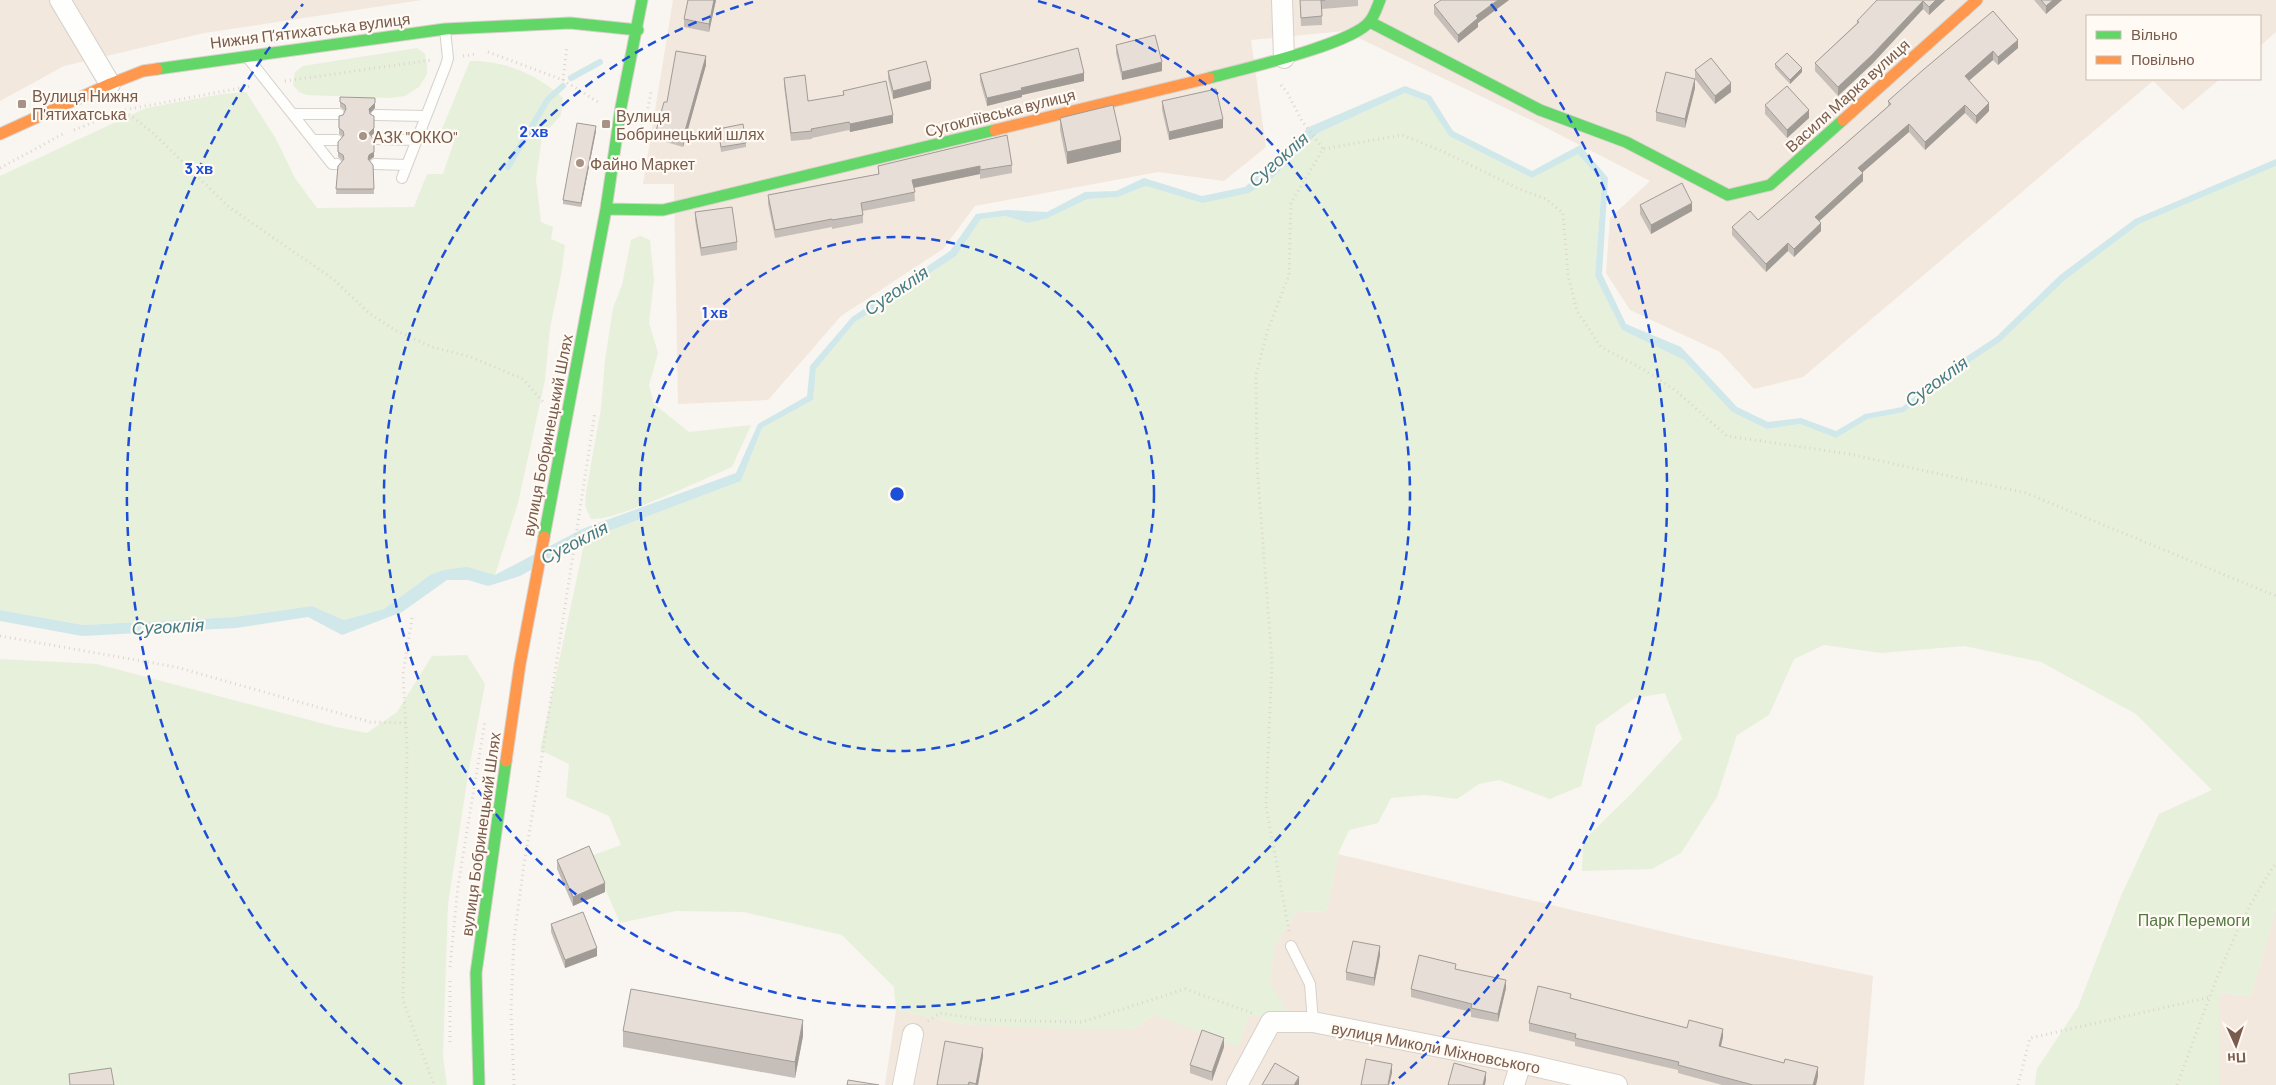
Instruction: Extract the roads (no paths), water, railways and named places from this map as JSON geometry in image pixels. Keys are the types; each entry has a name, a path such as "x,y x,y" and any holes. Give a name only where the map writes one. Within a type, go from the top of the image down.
{"street":[{"path":"60,0 110,84"},
{"name":"вулиця Бобринецький Шлях","path":"479,1085 477,1069 476,973 520,664 606,209 621,108 638,30 642,0"},
{"path":"1282,0 1284,58"},
{"path":"1370,22 1380,0"},
{"name":"Василя Марка вулиця","path":"1370,22 1540,110 1626,142 1728,195 1770,185 1977,0"},
{"name":"Сугокліївська вулиця","path":"606,209 663,210 1262,65 1348,37 1370,22"},
{"name":"Нижня Пʼятихатська вулиця","path":"0,134 143,71 246,55 445,29 570,23 638,30"},
{"name":"вулиця Миколи Міхновського","path":"1237,1085 1271,1022 1313,1022 1520,1062 1617,1085"},
{"path":"903,1085 913,1034"},
{"path":"1514,1085 1520,1062"}],"lane":[{"path":"402,178 448,58 445,29"},
{"path":"246,55 332,164 336,164"},
{"path":"293,114 339,114"},
{"path":"376,115 425,116"},
{"path":"376,139 416,140"},
{"path":"313,140 337,140"},
{"path":"374,164 407,165"},
{"path":"1291,946 1310,984 1313,1022"}],"water":[{"name":"Сугоклія","path":"1405,86 1431,96 1453,131 1532,171 1580,145 1608,178 1602,274 1626,324 1681,347 1737,407 1768,422 1801,418 1836,431 1865,414 1902,407 1949,368 1996,337 2060,275 2135,219 2276,159 2276,166 2139,224 2065,280 2000,342 1952,374 1904,412 1868,419 1836,438 1800,424 1767,429 1732,412 1684,360 1622,330 1595,276 1602,181 1578,154 1532,178 1449,136 1426,101 1405,93 1318,133 1273,178 1249,193 1202,203 1146,186 1118,197 1088,199 1048,218 1028,223 1006,216 981,219 956,256 855,322 816,369 813,400 762,428 741,481 585,540 520,576 488,586 468,580 447,580 402,612 342,635 308,617 236,628 82,636 0,621 0,610 83,625 234,617 312,606 344,620 384,609 430,575 444,570 467,567 495,575 582,529 736,473 758,424 807,396 810,366 852,317 950,251 976,214 1006,210 1047,212 1085,192 1116,191 1144,178 1202,196 1245,187 1309,127"}],"waterway":[{"path":"571,78 600,62"},
{"path":"508,167 548,99 563,86"}],"place":[{"name":"Вулиця Нижня П'ятихатська","path":"22,104"},
{"name":"Вулиця Бобринецький шлях","path":"606,124"},
{"name":"АЗК \"ОККО\"","path":"363,136"},
{"name":"Файно Маркет","path":"580,163"}],"park label":[{"name":"Парк Перемоги","path":"2194,919"}]}
